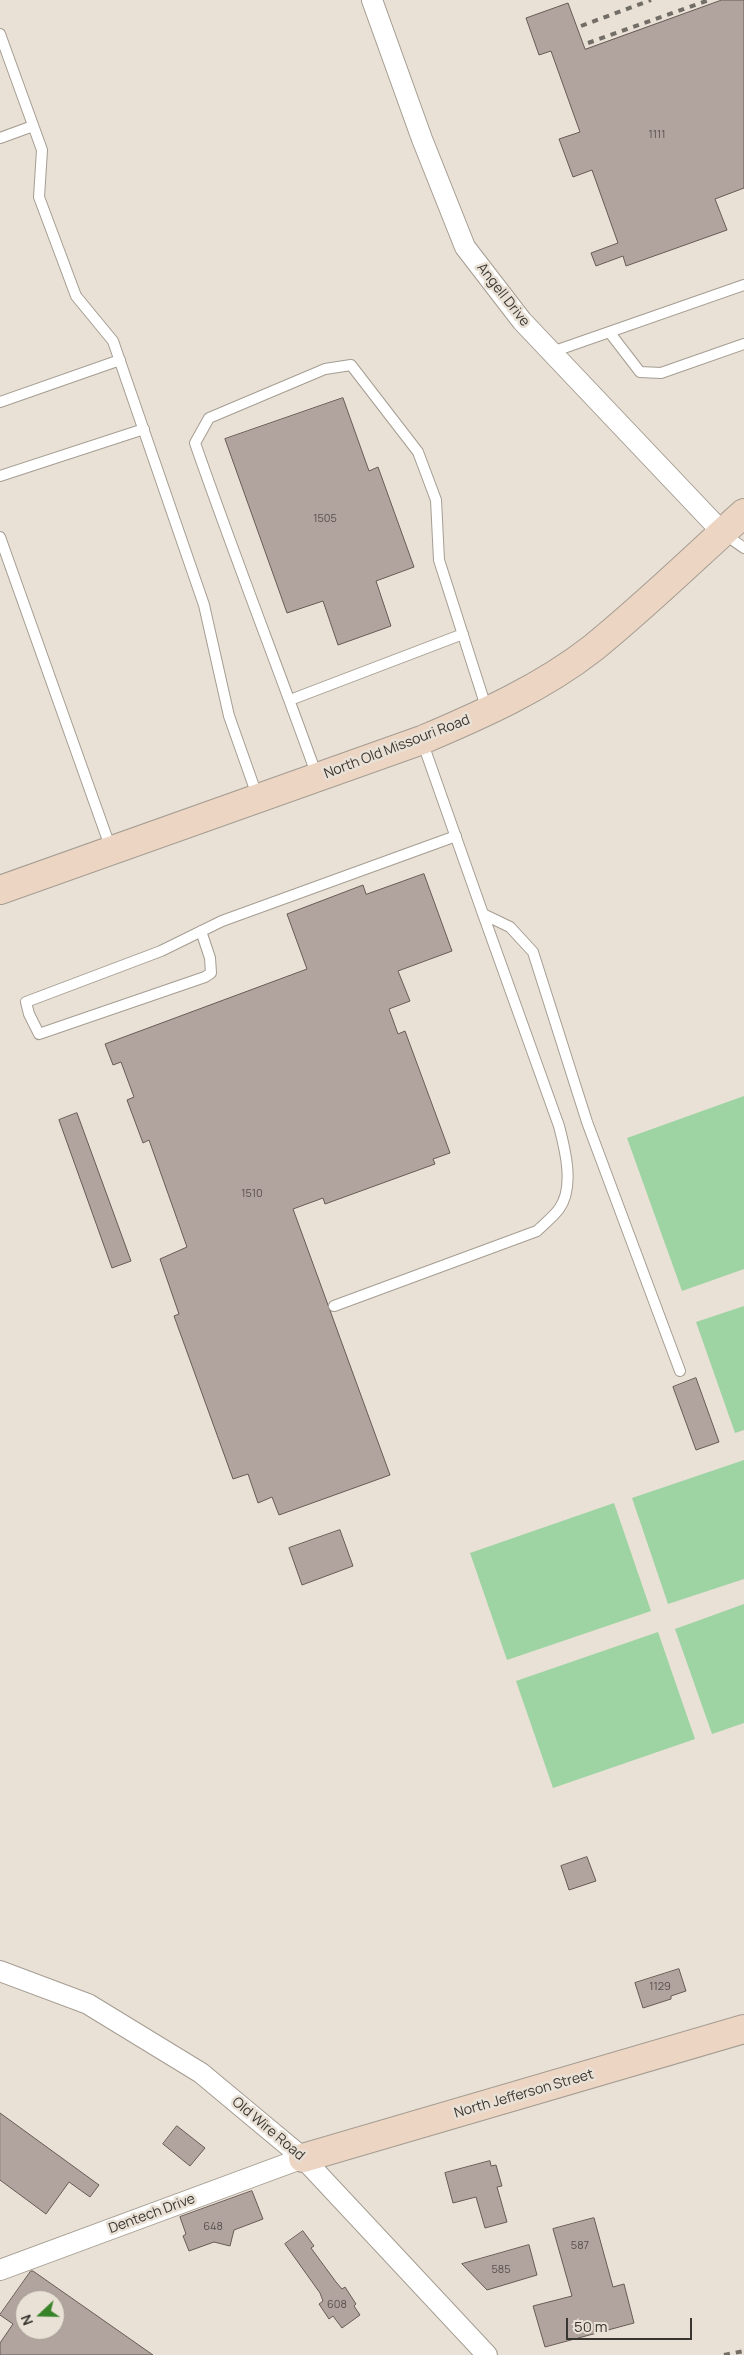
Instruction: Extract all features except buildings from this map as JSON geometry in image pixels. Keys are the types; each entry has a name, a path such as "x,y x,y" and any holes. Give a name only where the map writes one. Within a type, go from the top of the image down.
{"main road":[{"name":"North Old Missouri Road","path":"0,890 422,740 487,711 538,684 592,648 733,540 744,513"},
{"name":"North Jefferson Street","path":"304,2158 744,2030"}],"street":[{"name":"Angell Drive","path":"372,0 422,139 465,248 522,321 733,540"},
{"name":"Old Wire Road","path":"0,1971 88,2004 201,2073 304,2158 486,2355"},
{"name":"Dentech Drive","path":"0,2270 304,2158"}],"lane":[{"path":"1,39 42,150 39,197 76,296 113,341 120,360 204,605 229,716 258,799"},
{"path":"0,138 33,126"},
{"path":"552,352 744,285"},
{"path":"610,333 640,372 661,374 744,344"},
{"path":"0,402 120,360"},
{"path":"317,778 290,700 229,542 195,443 209,418 325,370 351,365 418,452 436,500 439,560 487,711"},
{"path":"0,476 144,429"},
{"path":"0,537 112,850"},
{"path":"290,700 463,634"},
{"path":"334,1306 537,1231 560,1207 567,1184 567,1155 559,1126 422,740"},
{"path":"201,931 210,958 211,973 205,977 39,1034 29,1014 26,1002 161,951 201,931 231,918 456,836"},
{"path":"483,914 510,927 533,952 587,1122 680,1371"}],"green space":[{"path":"744,1096 744,1269 682,1291 627,1138"},
{"path":"744,1306 744,1430 735,1433 696,1322"},
{"path":"744,1460 744,1579 668,1604 632,1498"},
{"path":"614,1503 651,1611 507,1660 470,1553"},
{"path":"744,1604 744,1723 712,1734 675,1629"},
{"path":"658,1632 695,1739 553,1788 516,1681"}],"railway":[{"path":"581,26 651,0"},
{"path":"588,43 709,0"},
{"path":"724,2355 744,2351"}]}
